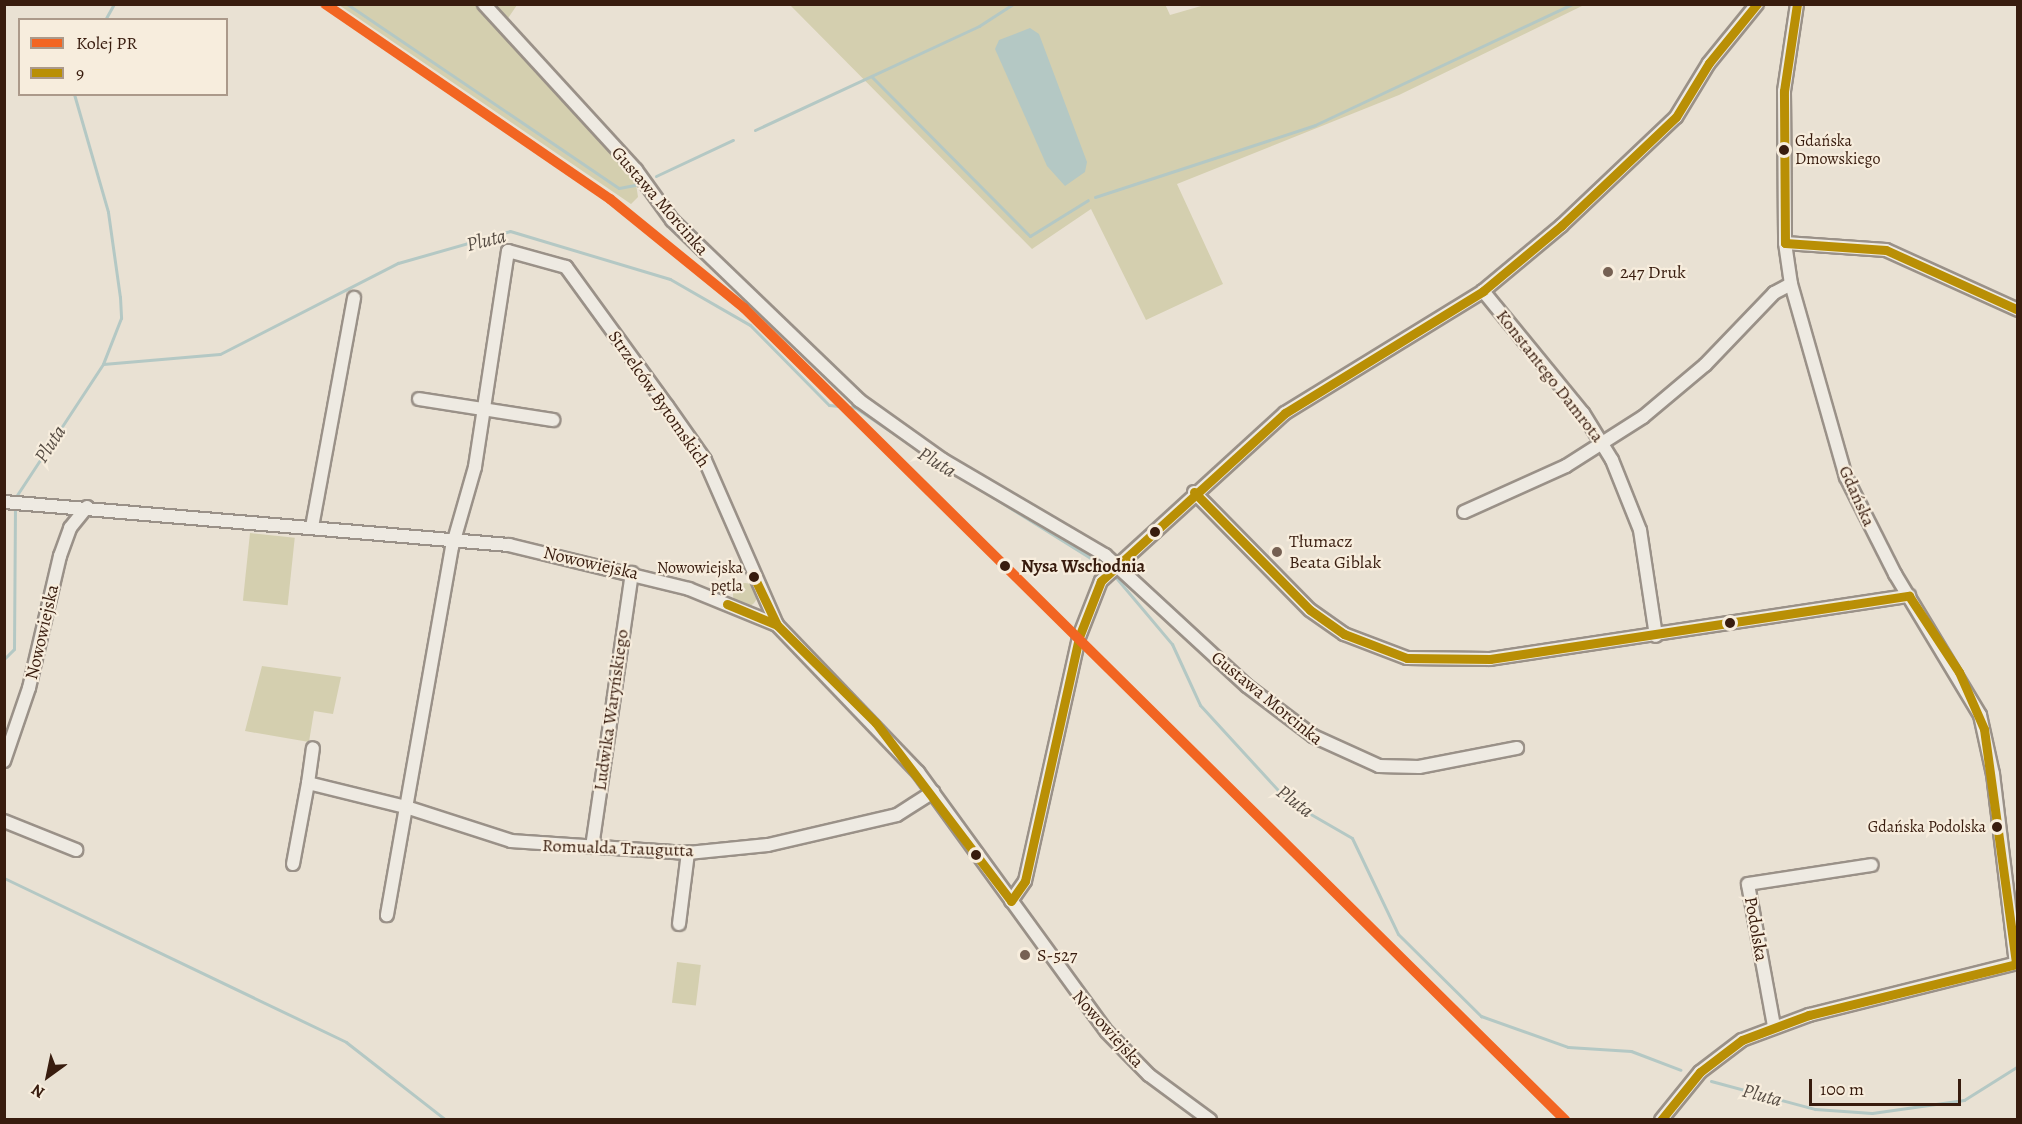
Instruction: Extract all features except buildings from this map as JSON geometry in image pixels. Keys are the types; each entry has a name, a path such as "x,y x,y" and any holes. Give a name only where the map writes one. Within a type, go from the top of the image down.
{"street":[{"name":"Gustawa Morcinka","path":"484,4 636,170 672,220 859,400 943,460 1112,569 1247,686 1346,755 1379,766 1419,767 1517,748"},
{"path":"1011,902 1025,881 1086,611 1112,569 1194,492 1293,407 1483,291 1658,137 1756,4"},
{"name":"Gdańska","path":"1797,4 1784,91 1785,243 1791,284 1846,477 1909,596 1959,672 1984,729 2017,963"},
{"path":"1785,243 1886,250 2018,310"},
{"name":"Strzelców Bytomskich","path":"484,410 508,251 566,267 705,460 777,625"},
{"path":"1464,512 1604,444 1688,381 1774,293 1791,284"},
{"name":"Konstantego Damrota","path":"1483,291 1604,444 1640,530 1656,636"},
{"path":"312,526 354,298"},
{"path":"419,399 553,420"},
{"path":"387,915 456,539 484,410"},
{"path":"1194,492 1310,610 1344,634 1388,653 1460,662 1656,636 1909,596"},
{"name":"Nowowiejska","path":"6,502 456,539 632,573 777,625 876,723 933,792 1107,1032 1149,1075 1210,1119"},
{"name":"Nowowiejska","path":"4,761 29,688 60,556 70,528 87,507"},
{"name":"Ludwika Waryńskiego","path":"592,847 632,573"},
{"path":"293,864 313,748"},
{"name":"Romualda Traugutta","path":"308,783 406,807 511,841 688,853 768,845 897,815 933,792"},
{"path":"4,821 76,850"},
{"path":"679,924 688,853"},
{"name":"Podolska","path":"1774,1026 1748,884 1872,865"},
{"path":"1661,1119 1713,1061 1774,1026 2017,963"}],"shaded area":[{"path":"1165,4 1170,15 1208,4 1584,5 1399,95 1177,184 1223,284 1146,320 1091,209 1032,249 790,5"},
{"path":"339,5 517,5 500,30 635,177 638,197 631,204"},
{"path":"1030,28 1039,34 1087,162 1085,172 1065,186 1047,166 995,49 999,40"},
{"path":"250,533 295,538 288,605 243,601"},
{"path":"745,583 750,584 756,590 756,600 750,606 745,607 740,606 734,600 733,595 734,590 740,584"},
{"path":"262,666 341,677 333,714 314,711 309,742 245,731"},
{"path":"677,962 701,965 696,1006 672,1003"}],"waterway":[{"path":"106,18 114,4"},
{"path":"347,4 619,188 639,184"},
{"path":"755,130 979,26 1013,4"},
{"path":"1095,197 1315,125 1572,4"},
{"path":"872,77 1030,236 1088,200"},
{"path":"75,96 108,212 120,297 121,318 103,364"},
{"path":"656,176 733,140"},
{"name":"Pluta","path":"15,498 103,364 220,354 398,263 510,231 670,279 750,325 829,405 856,408 930,458"},
{"name":"Pluta","path":"954,473 1108,569"},
{"name":"Pluta","path":"4,659 14,649 15,507"},
{"name":"Pluta","path":"1113,574 1172,644 1200,705 1288,801 1352,838 1398,934 1481,1016 1568,1047 1631,1051 1681,1070"},
{"path":"4,878 346,1042 446,1120"},
{"name":"Pluta","path":"1711,1081 1815,1109 1872,1113 1964,1100 2018,1066"}],"rail line":[{"name":"PR","path":"325,4 610,199 744,308 1565,1120"}],"transit line":[{"name":"9","path":"1011,901 1025,881 1079,637 1101,581 1285,413 1483,291 1561,226 1676,117 1709,63 1757,4"},
{"name":"9","path":"1785,243 1784,91 1797,4"},
{"name":"9","path":"1785,243 1886,250 2018,310"},
{"name":"9","path":"1194,492 1310,610 1344,634 1407,658 1490,659 1909,596"},
{"name":"9","path":"754,577 777,625"},
{"name":"9","path":"1909,596 1959,672 1984,729 2016,964"},
{"name":"9","path":"727,604 777,625 876,723 1011,901"},
{"name":"9","path":"1661,1120 1700,1072 1742,1040 1809,1015 2016,964"}],"place":[{"name":"Gdańska Dmowskiego","path":"1784,150"},
{"name":"247 Druk","path":"1608,272"},
{"name":"Tłumacz Beata Giblak","path":"1277,552"},
{"name":"Nysa Wschodnia","path":"1005,566"},
{"name":"Nowowiejska pętla","path":"754,577"},
{"name":"Gdańska Podolska","path":"1997,827"},
{"name":"S-527","path":"1025,955"}]}
